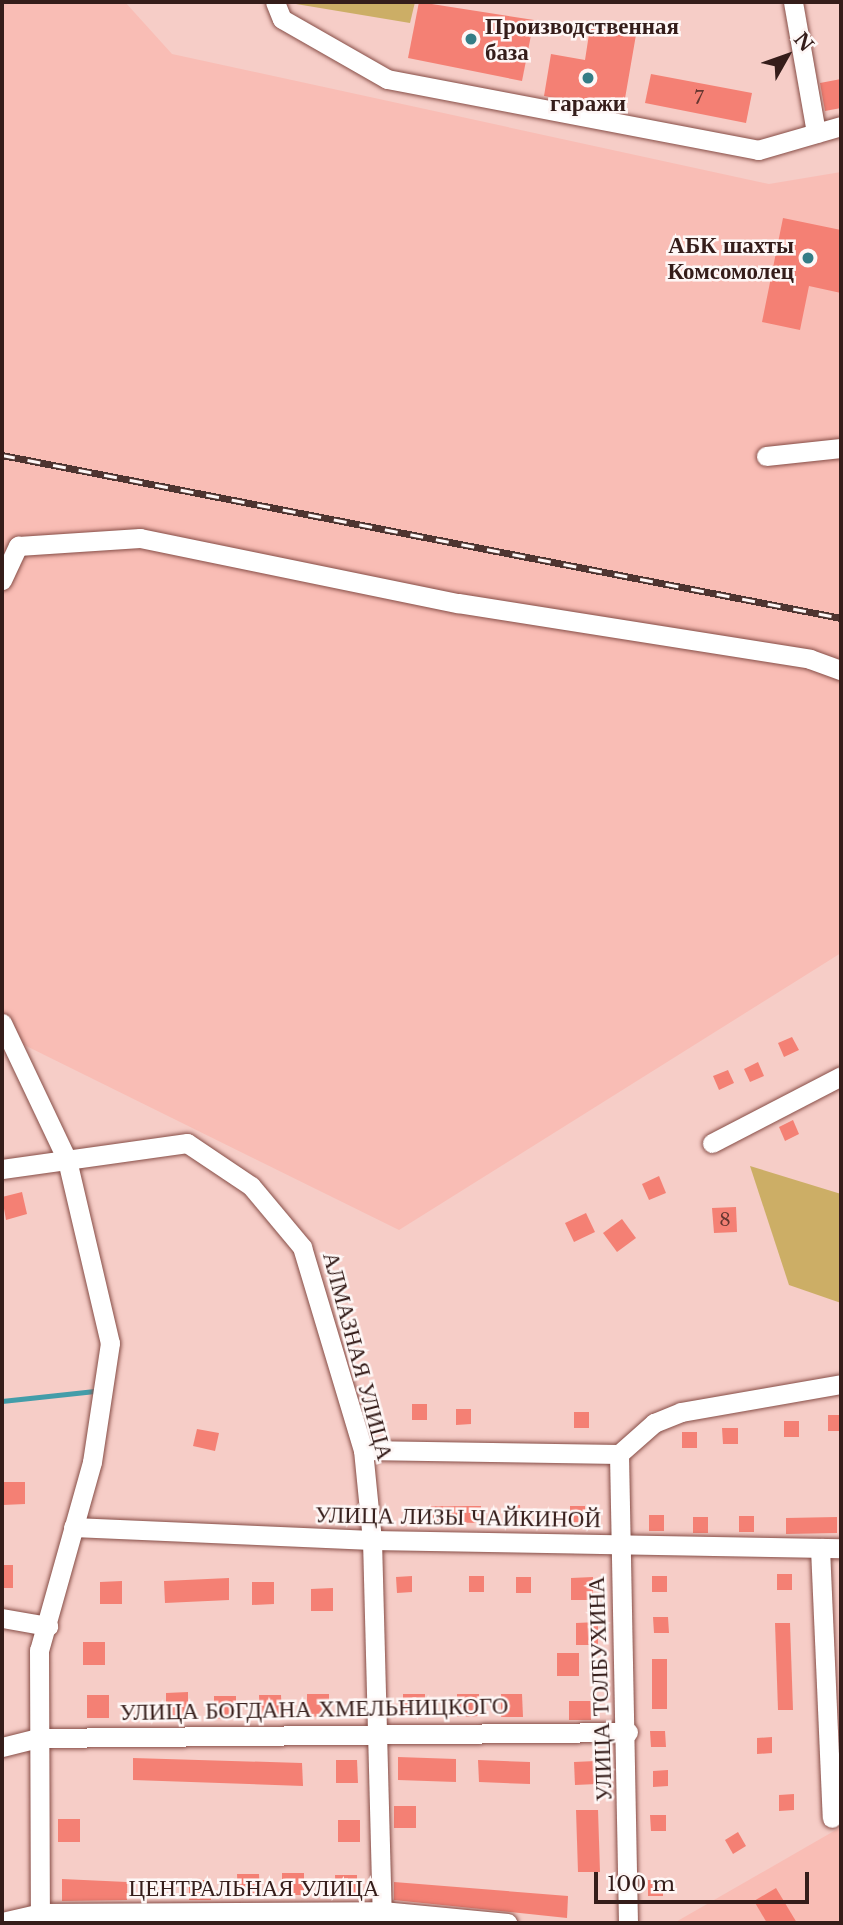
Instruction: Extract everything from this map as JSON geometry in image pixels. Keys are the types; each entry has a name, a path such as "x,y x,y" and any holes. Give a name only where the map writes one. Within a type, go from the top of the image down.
{"street":[{"path":"275,2 282,19 387,79 758,150 841,127"},
{"path":"793,2 817,133"},
{"path":"766,456 841,448"},
{"path":"2,580 10,545 140,538 458,603 810,659 841,670"},
{"path":"2,1023 67,1160 110,1343 92,1462 48,1626 39,1650 37,1738 40,1918"},
{"path":"712,1143 841,1076"},
{"name":"АЛМАЗНАЯ УЛИЦА","path":"2,1169 187,1143 251,1186 302,1247 363,1450 372,1540 374,1730 382,1917"},
{"path":"363,1450 619,1454 654,1423 681,1412 841,1384"},
{"name":"УЛИЦА ТОЛБУХИНА","path":"619,1454 628,1732 628,1923"},
{"name":"УЛИЦА ЛИЗЫ ЧАЙКИНОЙ","path":"73,1527 372,1540 841,1548"},
{"path":"820,1548 832,1818"},
{"path":"2,1618 48,1626"},
{"name":"УЛИЦА БОГДАНА ХМЕЛЬНИЦКОГО","path":"2,1747 37,1738 374,1730 628,1732"},
{"name":"ЦЕНТРАЛЬНАЯ УЛИЦА","path":"2,1922 40,1918 382,1917 508,1923"}],"shaded area":[{"path":"2,2 125,2 172,54 769,184 841,172 841,953 399,1230 2,1034"},
{"path":"284,2 415,2 410,23"},
{"path":"750,1166 841,1194 841,1303 789,1285"},
{"path":"841,1827 841,1923 674,1923"}],"building":[{"name":"Производственная база","path":"419,2 534,20 522,81 408,58"},
{"name":"гаражи","path":"591,21 637,29 623,110 544,96 551,54 585,60"},
{"path":"651,74 752,93 746,123 645,103"},
{"path":"841,79 841,108 825,111 820,83"},
{"name":"АБК шахты Комсомолец","path":"783,218 841,230 841,293 809,286 800,330 762,322"},
{"path":"792,1037 799,1050 784,1057 778,1043"},
{"path":"758,1062 764,1076 750,1082 744,1069"},
{"path":"728,1070 734,1083 719,1090 713,1076"},
{"path":"793,1120 799,1134 785,1141 779,1127"},
{"path":"659,1176 666,1193 649,1200 642,1184"},
{"path":"22,1192 27,1214 6,1220 2,1197"},
{"path":"736,1207 737,1232 714,1233 712,1208"},
{"path":"586,1213 595,1232 574,1242 565,1223"},
{"path":"622,1219 636,1238 617,1252 603,1233"},
{"path":"412,1404 427,1404 427,1420 412,1420"},
{"path":"456,1409 471,1409 471,1424 456,1425"},
{"path":"574,1412 589,1412 589,1428 574,1428"},
{"path":"828,1415 841,1415 841,1431 828,1431"},
{"path":"784,1421 799,1421 799,1437 784,1437"},
{"path":"722,1428 738,1428 738,1444 723,1444"},
{"path":"197,1429 219,1433 215,1451 193,1446"},
{"path":"682,1432 697,1432 697,1448 682,1448"},
{"path":"3,1482 25,1482 25,1504 3,1505"},
{"path":"505,1505 520,1505 521,1521 506,1521"},
{"path":"430,1506 481,1506 481,1523 430,1522"},
{"path":"570,1506 585,1506 585,1522 570,1522"},
{"path":"649,1515 664,1515 664,1531 649,1531"},
{"path":"739,1516 754,1516 754,1532 739,1532"},
{"path":"693,1517 708,1517 708,1533 693,1533"},
{"path":"837,1517 837,1533 786,1534 786,1518"},
{"path":"2,1565 13,1565 13,1588 2,1588"},
{"path":"777,1574 792,1574 792,1590 777,1590"},
{"path":"412,1576 412,1592 397,1593 396,1577"},
{"path":"469,1576 484,1576 484,1592 469,1592"},
{"path":"652,1576 667,1576 667,1592 652,1592"},
{"path":"516,1577 531,1577 531,1593 516,1593"},
{"path":"593,1577 593,1600 571,1600 571,1578"},
{"path":"229,1578 229,1600 165,1603 164,1581"},
{"path":"122,1581 122,1604 100,1604 100,1582"},
{"path":"252,1582 274,1582 274,1604 252,1605"},
{"path":"333,1588 333,1611 311,1611 311,1589"},
{"path":"653,1617 668,1617 669,1633 654,1633"},
{"path":"598,1622 598,1645 576,1645 576,1623"},
{"path":"775,1623 790,1623 793,1710 778,1710"},
{"path":"83,1642 105,1642 105,1665 83,1665"},
{"path":"557,1653 579,1653 579,1676 557,1676"},
{"path":"652,1659 667,1659 667,1709 652,1709"},
{"path":"188,1692 188,1715 166,1715 166,1693"},
{"path":"307,1694 329,1694 329,1716 307,1717"},
{"path":"403,1694 425,1694 425,1717 403,1717"},
{"path":"457,1694 479,1694 479,1716 457,1717"},
{"path":"501,1694 522,1694 523,1717 501,1717"},
{"path":"87,1695 109,1695 109,1718 87,1718"},
{"path":"259,1695 281,1695 282,1717 260,1718"},
{"path":"214,1696 236,1696 236,1718 214,1719"},
{"path":"569,1701 591,1701 591,1720 569,1720"},
{"path":"650,1731 665,1731 666,1747 651,1747"},
{"path":"772,1737 772,1753 757,1754 757,1738"},
{"path":"398,1757 456,1759 456,1782 398,1780"},
{"path":"133,1758 302,1763 303,1786 133,1780"},
{"path":"336,1760 357,1760 358,1783 336,1783"},
{"path":"478,1760 530,1762 530,1784 479,1782"},
{"path":"596,1761 597,1784 575,1785 574,1762"},
{"path":"668,1770 668,1786 653,1787 653,1771"},
{"path":"794,1794 794,1810 779,1811 779,1795"},
{"path":"394,1806 416,1806 416,1828 394,1828"},
{"path":"576,1810 598,1810 600,1872 578,1872"},
{"path":"650,1815 666,1815 666,1831 651,1831"},
{"path":"58,1819 80,1819 80,1842 58,1842"},
{"path":"338,1820 360,1820 360,1842 338,1842"},
{"path":"738,1832 746,1846 733,1854 725,1840"},
{"path":"282,1873 304,1873 304,1895 282,1895"},
{"path":"237,1874 259,1874 260,1897 238,1897"},
{"path":"335,1875 357,1875 357,1897 336,1897"},
{"path":"62,1879 127,1882 127,1900 62,1901"},
{"path":"189,1880 211,1880 211,1900 189,1900"},
{"path":"648,1880 663,1880 663,1896 648,1896"},
{"path":"394,1882 568,1896 567,1918 394,1900"},
{"path":"776,1888 797,1923 767,1923 754,1901"}],"waterway":[{"path":"2,1401 94,1391"}],"railway":[{"path":"2,455 841,618"}],"place":[{"name":"Производственная база","path":"471,39"},
{"name":"гаражи","path":"588,78"},
{"name":"АБК шахты Комсомолец","path":"808,258"}]}
